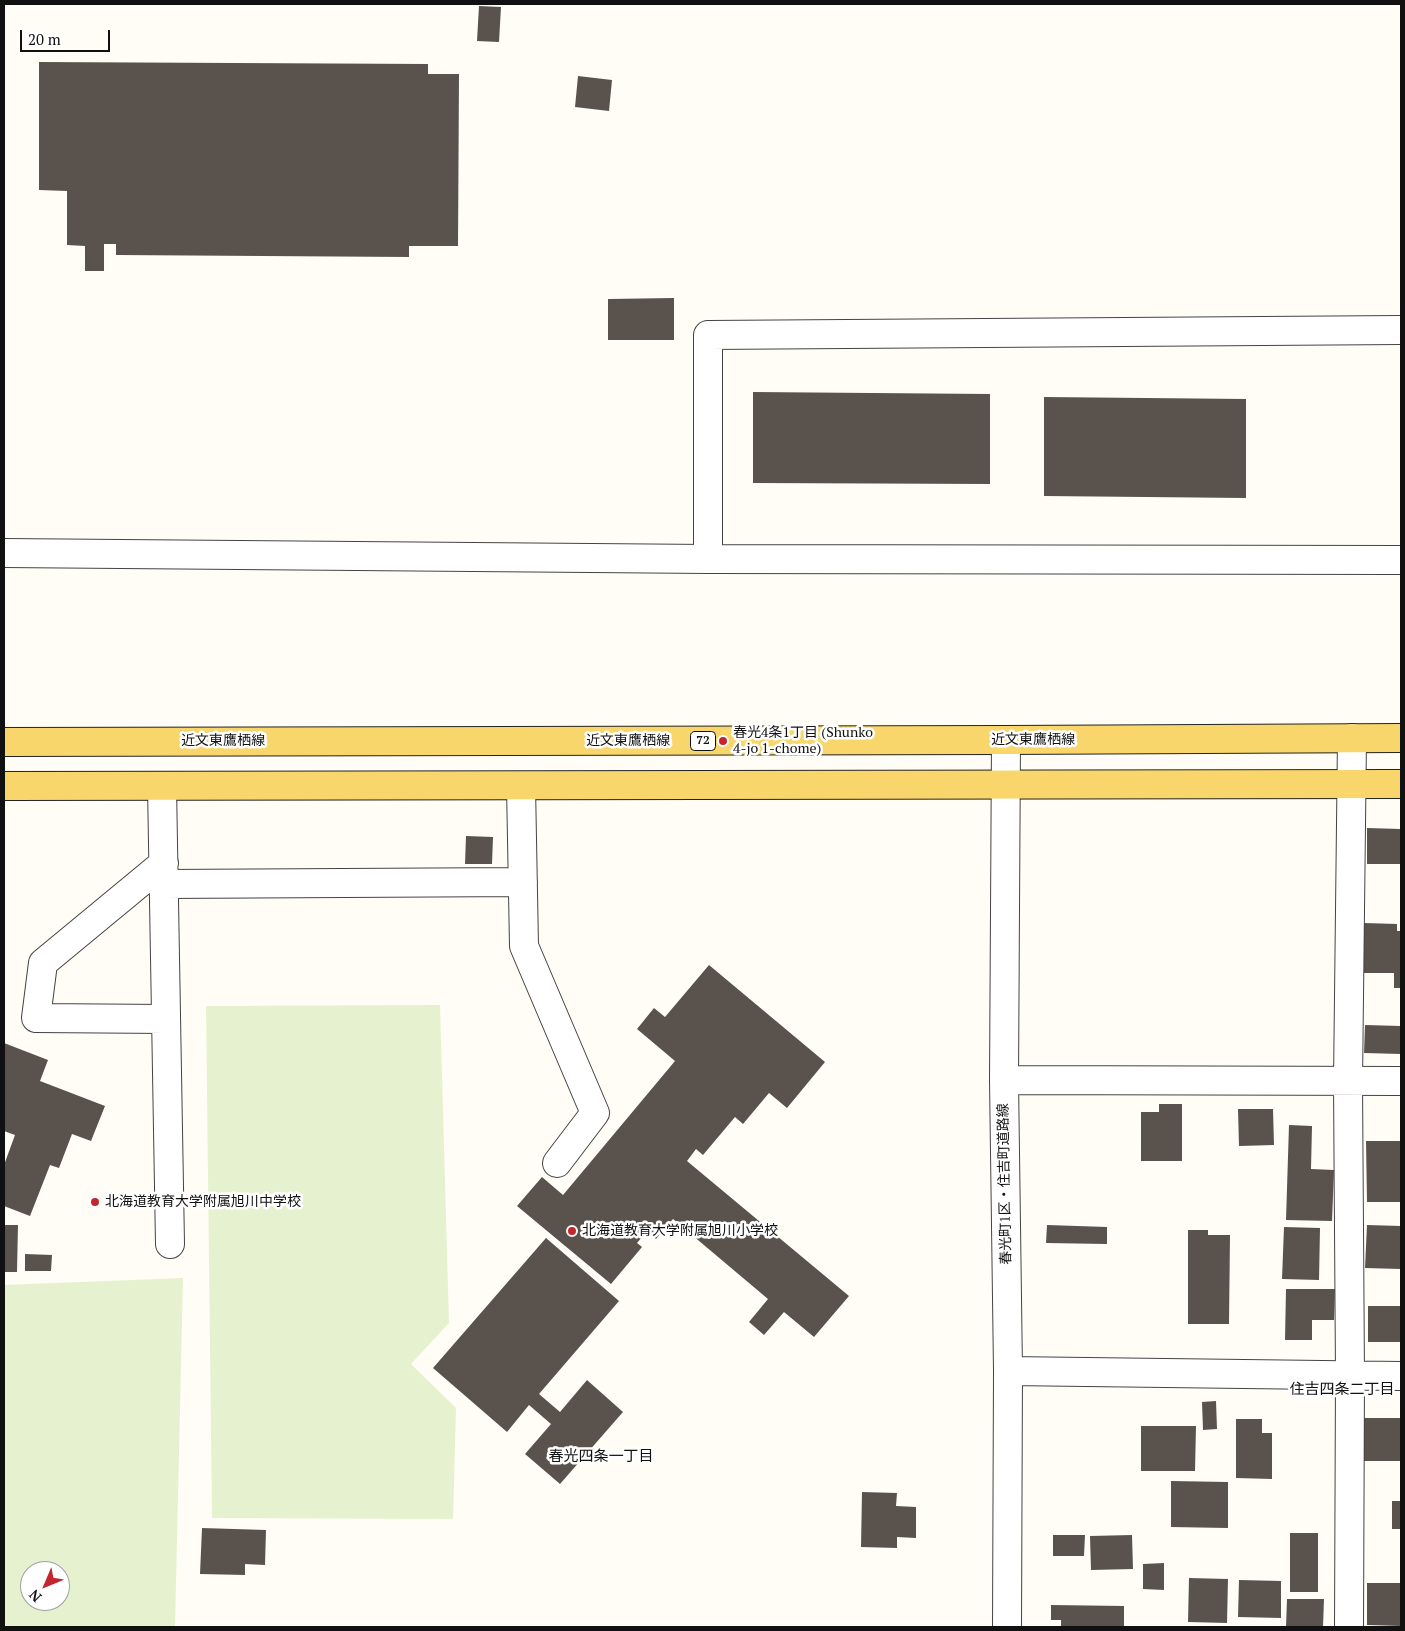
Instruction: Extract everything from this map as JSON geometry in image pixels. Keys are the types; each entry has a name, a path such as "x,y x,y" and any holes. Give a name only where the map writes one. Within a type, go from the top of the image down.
{"main road":[{"name":"近文東鷹栖線","path":"4,742 1401,738"},
{"path":"4,786 1401,784"}],"street":[{"path":"708,559 708,335 1401,330"},
{"path":"4,553 708,559 1401,560"},
{"path":"1349,1627 1348,1082 1352,738"},
{"name":"春光町1区・住吉町道路線","path":"1006,740 1004,1080 1008,1372 1007,1627"},
{"path":"162,786 170,1244"},
{"path":"521,786 524,946 594,1113 557,1163"},
{"path":"166,1019 36,1018 44,963 164,874 523,882"},
{"path":"1004,1080 1401,1081"},
{"path":"1008,1372 1401,1376"}],"green space":[{"path":"440,1005 449,1323 411,1364 456,1408 453,1519 212,1518 206,1006"},
{"path":"183,1278 175,1627 4,1627 4,1285"}],"building":[{"path":"479,6 501,7 499,42 477,41"},
{"path":"39,62 428,64 428,74 459,74 458,246 409,246 409,257 116,255 116,244 104,244 104,271 85,271 85,246 67,245 67,191 39,190"},
{"path":"578,76 612,80 609,111 575,107"},
{"path":"674,298 674,340 608,340 608,299"},
{"path":"753,392 990,394 990,484 753,483"},
{"path":"1044,397 1246,399 1246,498 1044,496"},
{"path":"1367,828 1401,829 1401,864 1367,864"},
{"path":"466,836 493,837 492,864 465,864"},
{"path":"1364,923 1397,924 1397,931 1401,931 1401,988 1394,988 1394,973 1364,973"},
{"path":"709,965 825,1062 787,1108 769,1093 743,1124 735,1117 703,1155 696,1149 687,1161 849,1296 814,1337 784,1312 764,1335 749,1322 768,1299 673,1219 656,1239 647,1231 637,1243 642,1247 611,1284 517,1206 542,1177 563,1195 675,1061 637,1029 654,1008 665,1017"},
{"path":"1365,1025 1401,1026 1401,1054 1364,1053"},
{"path":"4,1043 48,1060 40,1081 105,1106 91,1141 72,1134 59,1168 50,1165 30,1216 4,1206 4,1165 15,1135 4,1131"},
{"path":"1159,1104 1182,1104 1182,1161 1141,1161 1141,1112 1159,1112"},
{"path":"1238,1109 1273,1109 1274,1145 1239,1146"},
{"path":"1289,1125 1312,1126 1311,1169 1334,1170 1332,1221 1286,1220"},
{"path":"1366,1141 1401,1141 1401,1202 1367,1202"},
{"path":"4,1225 18,1225 17,1272 4,1272"},
{"path":"1047,1225 1107,1227 1107,1244 1046,1243"},
{"path":"1367,1225 1401,1226 1401,1269 1365,1268"},
{"path":"1284,1227 1320,1228 1319,1280 1282,1279"},
{"path":"1188,1230 1208,1230 1208,1235 1230,1235 1229,1324 1188,1324"},
{"path":"546,1238 619,1301 539,1394 560,1412 587,1380 623,1412 560,1484 525,1454 551,1424 529,1405 507,1432 433,1368"},
{"path":"25,1254 52,1255 51,1271 25,1271"},
{"path":"1286,1289 1335,1289 1334,1320 1312,1320 1312,1340 1285,1340"},
{"path":"1368,1306 1401,1306 1401,1342 1368,1342"},
{"path":"1216,1401 1217,1429 1203,1430 1202,1402"},
{"path":"1364,1418 1401,1418 1401,1461 1364,1461"},
{"path":"1236,1419 1262,1419 1262,1433 1272,1433 1272,1479 1236,1478"},
{"path":"1141,1426 1196,1426 1195,1471 1141,1471"},
{"path":"1171,1481 1228,1482 1228,1528 1171,1527"},
{"path":"862,1492 897,1493 896,1506 916,1507 916,1538 897,1537 897,1548 861,1547"},
{"path":"1392,1501 1401,1501 1401,1529 1392,1529"},
{"path":"202,1528 266,1530 265,1565 245,1564 245,1575 200,1574"},
{"path":"1290,1533 1318,1533 1318,1592 1290,1592"},
{"path":"1053,1535 1085,1535 1084,1556 1053,1556"},
{"path":"1132,1535 1133,1569 1091,1570 1090,1536"},
{"path":"1164,1563 1164,1590 1143,1589 1143,1564"},
{"path":"1189,1578 1228,1579 1227,1623 1188,1622"},
{"path":"1239,1580 1281,1581 1281,1618 1238,1617"},
{"path":"1367,1583 1401,1583 1401,1626 1367,1625"},
{"path":"1287,1599 1324,1599 1323,1627 1286,1627"},
{"path":"1051,1605 1124,1606 1124,1627 1061,1627 1061,1620 1051,1620"}],"place":[{"name":"春光4条1丁目 (Shunko 4-jo 1-chome)","path":"723,741"},
{"name":"北海道教育大学附属旭川中学校","path":"95,1202"},
{"name":"北海道教育大学附属旭川小学校","path":"572,1231"}],"district":[{"name":"住吉四条二丁目","path":"1342,1390"},
{"name":"春光四条一丁目","path":"601,1457"}]}
